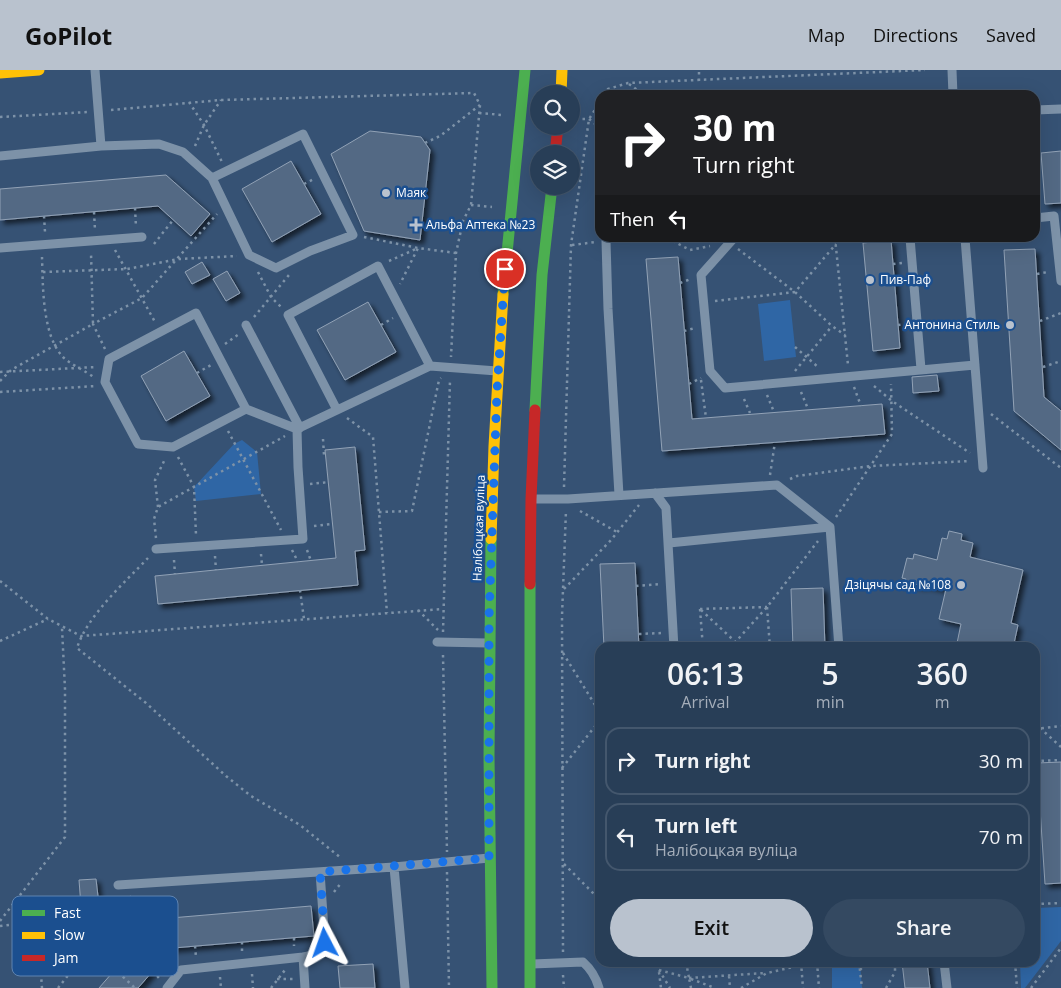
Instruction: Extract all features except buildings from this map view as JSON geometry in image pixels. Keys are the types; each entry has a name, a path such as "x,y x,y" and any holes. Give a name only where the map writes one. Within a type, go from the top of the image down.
{"main road":[{"path":"0,73 39,70"},
{"name":"Налібоцкая вуліца","path":"492,988 489,858 489,619 498,372 505,269 522,116 525,70"},
{"path":"561,85 562,70"},
{"path":"530,988 528,618 531,499 541,294 551,195"}],"lane":[{"path":"95,70 101,146"},
{"path":"952,70 954,90"},
{"path":"1040,110 1061,109"},
{"path":"0,156 101,146 158,144 183,152 212,178 249,256 276,268 310,251 353,234 303,134 212,178"},
{"path":"1040,217 1054,216 1061,281"},
{"path":"0,248 140,237"},
{"path":"606,242 608,309 620,495"},
{"path":"730,242 701,275 710,372 725,388 849,375 974,365"},
{"path":"910,242 921,369"},
{"path":"965,242 982,464"},
{"path":"337,410 288,315 378,266 430,366"},
{"path":"246,409 172,447 138,444 106,386 105,382 109,363 196,312 246,409 299,429 430,366 498,372"},
{"path":"156,549 303,539 299,486 299,429 246,325"},
{"path":"531,499 568,499 772,486 830,527"},
{"path":"655,493 666,508 674,642"},
{"path":"669,543 830,527"},
{"path":"830,527 839,642"},
{"path":"440,642 490,643"},
{"path":"118,885 394,867 489,858"},
{"path":"394,867 404,988"},
{"path":"178,974 181,970 303,957 322,950 325,943 320,872"},
{"path":"303,957 304,988"},
{"path":"529,965 583,962 591,969 598,988"},
{"path":"945,967 947,988"},
{"path":"168,988 177,976"}],"path":[{"path":"699,70 699,80"},
{"path":"607,90 608,88 628,84 925,70"},
{"path":"628,84 637,90"},
{"path":"0,117 97,112 222,100 474,93 480,105 471,205 463,221 456,253 443,634 418,610"},
{"path":"183,152 195,146 204,125 222,100"},
{"path":"189,102 204,125 226,171"},
{"path":"425,143 440,136 480,105"},
{"path":"564,988 562,768 564,589 568,499 564,489 571,245 589,119 595,110"},
{"path":"479,113 505,115"},
{"path":"580,119 589,119 595,124"},
{"path":"0,381 11,370 142,298 179,259 225,205"},
{"path":"134,208 140,237"},
{"path":"0,372 82,368 109,363 93,324 91,270 94,212"},
{"path":"44,216 42,272 46,315 55,345 63,357 82,368 106,386"},
{"path":"154,244 173,220"},
{"path":"353,234 418,248 456,253"},
{"path":"110,239 160,332"},
{"path":"675,242 690,250 724,242"},
{"path":"734,242 845,335"},
{"path":"704,302 795,292 836,244"},
{"path":"836,244 849,375 861,406"},
{"path":"378,266 418,248"},
{"path":"394,298 418,248"},
{"path":"42,272 127,270 179,259 249,256 271,296 288,315"},
{"path":"215,350 236,337 294,270"},
{"path":"1040,321 1061,313"},
{"path":"785,382 832,326"},
{"path":"795,347 830,378"},
{"path":"197,373 220,360"},
{"path":"1043,367 1061,361"},
{"path":"379,512 412,511 439,380 451,367"},
{"path":"700,609 736,641 767,607 830,527 892,434 890,372"},
{"path":"859,375 892,401 982,464"},
{"path":"700,378 706,418"},
{"path":"796,381 808,409"},
{"path":"763,384 774,412"},
{"path":"0,392 106,386"},
{"path":"978,404 1061,468"},
{"path":"337,410 373,437 387,613"},
{"path":"222,421 298,562"},
{"path":"158,507 299,429"},
{"path":"323,439 324,455 326,455"},
{"path":"775,442 772,486 797,476 871,466 982,464"},
{"path":"172,447 194,487 196,546"},
{"path":"172,447 155,480 158,507 154,520 156,549 109,599 81,636 77,648 146,703 226,776 251,796 300,825 342,859 350,869"},
{"path":"299,486 329,482"},
{"path":"564,589 617,532 639,504 630,505"},
{"path":"584,507 575,508 617,532"},
{"path":"302,527 332,524"},
{"path":"0,580 48,619 62,628 81,636 443,609"},
{"path":"636,586 662,584"},
{"path":"300,590 304,620"},
{"path":"700,609 767,607"},
{"path":"767,607 770,642"},
{"path":"700,609 702,642"},
{"path":"0,641 48,619"},
{"path":"19,896 65,837 65,689 62,628"},
{"path":"639,634 664,633"},
{"path":"440,642 449,988"},
{"path":"563,651 595,705"},
{"path":"562,768 595,726"},
{"path":"1040,728 1061,726"},
{"path":"1040,728 1061,747"},
{"path":"1040,761 1061,760"},
{"path":"563,863 595,895"},
{"path":"332,895 345,877"},
{"path":"1040,904 1061,903"},
{"path":"0,921 12,905"},
{"path":"294,938 295,951"},
{"path":"239,954 242,954 242,942"},
{"path":"195,946 196,956"},
{"path":"1031,988 1061,948"},
{"path":"188,957 204,956"},
{"path":"687,967 691,988"},
{"path":"689,978 767,973 790,967"},
{"path":"802,967 803,988"},
{"path":"817,967 819,988"},
{"path":"860,967 862,988"},
{"path":"886,988 895,972 895,967"},
{"path":"1015,967 1017,988"},
{"path":"271,988 287,968"},
{"path":"659,970 689,978 715,988"},
{"path":"659,970 661,988"},
{"path":"659,970 670,988"},
{"path":"278,979 296,978 296,973"},
{"path":"742,988 767,973"},
{"path":"58,988 67,976"},
{"path":"122,976 135,988"},
{"path":"729,976 730,988"},
{"path":"156,983 160,978"}],"shaded area":[{"path":"790,300 796,357 764,361 758,304"},
{"path":"242,440 257,452 261,494 196,501 194,487 234,444"},
{"path":"1061,907 1061,941 1025,988 1021,988 1020,967 1040,967 1040,908"},
{"path":"832,967 860,967 862,988 832,988"}],"traffic: fast":[{"path":"503,294 525,70"},
{"path":"535,410 542,275 551,195"},
{"path":"491,539 489,756 492,988"},
{"path":"530,584 530,988"}],"traffic: slow":[{"path":"0,73 39,70"},
{"path":"561,85 562,70"},
{"path":"491,539 494,446 503,294"}],"traffic: jam":[{"path":"556,145 557,135"},
{"path":"530,584 535,410"}],"place":[{"name":"Маяк","path":"386,193"},
{"name":"Альфа Аптека №23","path":"416,225"},
{"name":"Пив-Паф","path":"870,280"},
{"name":"Антонина Стиль","path":"1010,325"},
{"name":"Дзіцячы сад №108","path":"961,585"}],"route":[{"path":"325,943 320,872 489,858 489,619 497,391 505,269"}]}
